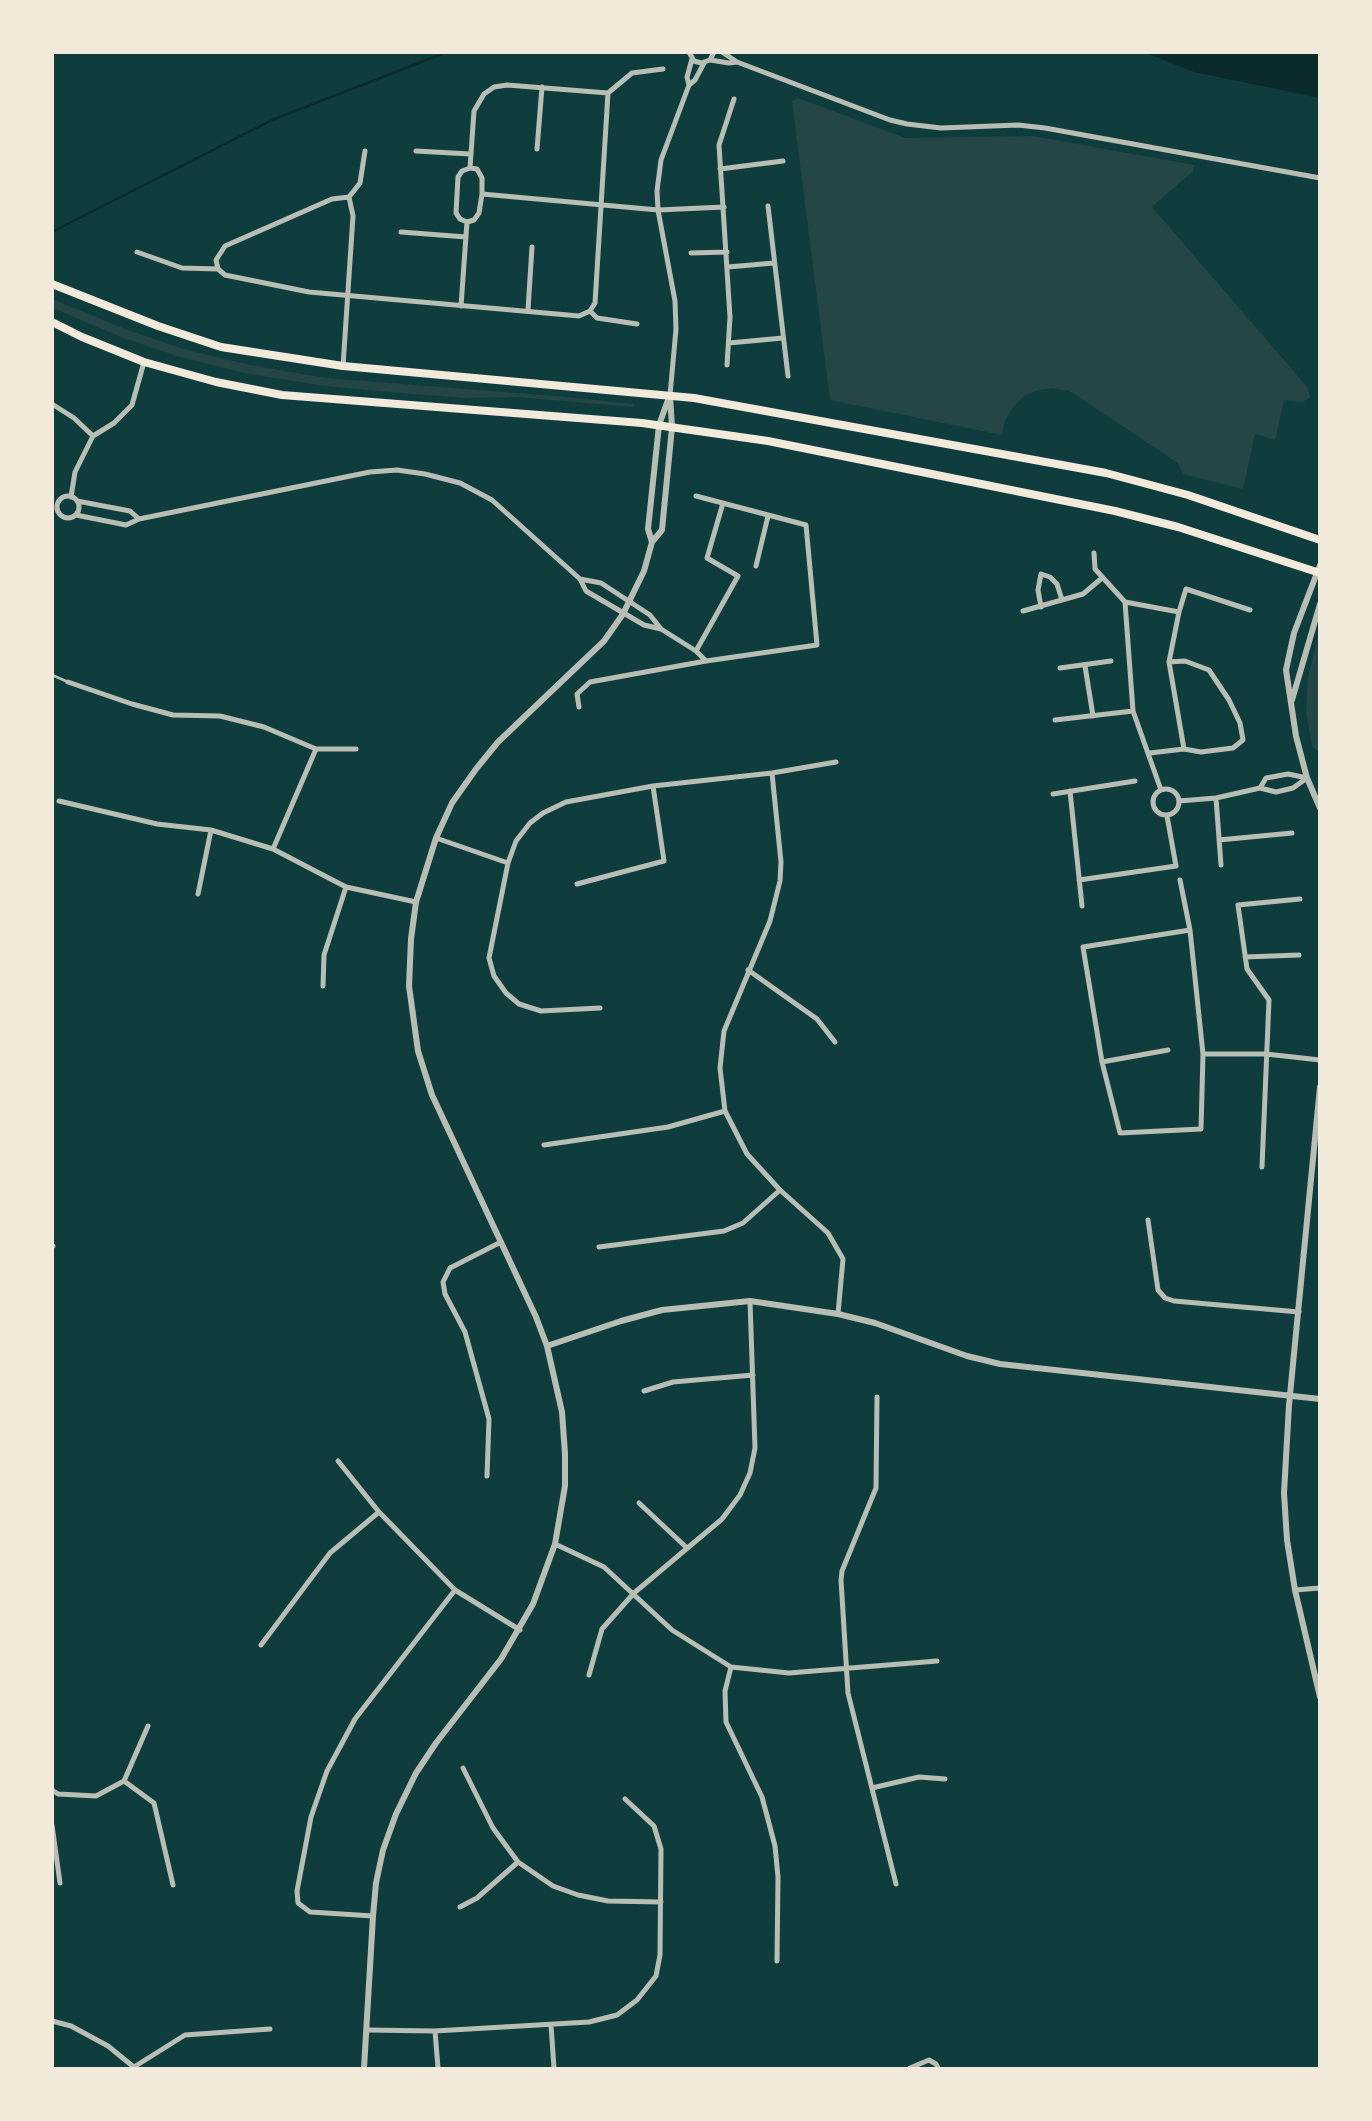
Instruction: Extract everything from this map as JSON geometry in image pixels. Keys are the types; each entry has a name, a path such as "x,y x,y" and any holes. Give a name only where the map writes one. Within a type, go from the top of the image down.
{"main road":[{"path":"52,284 158,326 221,346 343,366 708,400 1107,472 1188,495 1320,540"},
{"path":"52,321 82,337 144,362 216,382 282,395 672,426 768,441 1054,498 1178,527 1319,570"}],"street":[{"path":"364,2068 373,1916 383,1850 396,1814 416,1773 520,1630 541,1586 555,1544 565,1486 562,1412 547,1346 432,1095 418,1051 409,986 416,902 436,838 452,803 498,743 595,650 623,614 644,571 652,542 662,530 672,426 670,396 676,329 675,301 657,191 661,160 689,85 714,52"},
{"path":"722,52 737,62 907,124 941,128 1018,125 1045,128 1320,178"},
{"path":"690,55 697,62 737,62"},
{"path":"689,85 687,77 690,55"},
{"path":"470,167 474,111 484,94 494,87 507,85 608,93 632,73 663,69"},
{"path":"537,149 542,87"},
{"path":"365,151 360,183 349,197 332,199 225,246 216,260 218,268 225,275 269,285 348,296 579,316 590,311 595,303 608,93"},
{"path":"727,365 730,317 719,145 734,99"},
{"path":"416,151 470,155"},
{"path":"720,169 783,161"},
{"path":"470,167 477,169 482,177 482,194 479,213 474,220 467,222 460,219 456,213 458,177 463,171 470,167"},
{"path":"482,194 658,210 724,207"},
{"path":"343,366 353,216 349,197"},
{"path":"768,206 788,376"},
{"path":"461,306 467,222"},
{"path":"401,232 466,237"},
{"path":"528,310 532,247"},
{"path":"137,251 182,268 218,268"},
{"path":"691,253 727,252"},
{"path":"728,267 774,263"},
{"path":"590,311 597,318 636,324"},
{"path":"729,343 783,338"},
{"path":"76,515 79,508 74,499 75,472 93,436 114,424 131,405 144,362"},
{"path":"652,542 648,529 659,425 670,396"},
{"path":"52,404 74,418 93,436"},
{"path":"139,519 130,511 63,497 55,505 63,517 76,515 126,525 139,519 370,472 397,470 460,482 492,500 580,579 586,591 644,625 661,629 696,651 706,661"},
{"path":"579,707 577,694 590,682 817,645 806,526 696,496"},
{"path":"696,651 738,576 707,558 723,503"},
{"path":"757,566 768,516"},
{"path":"1094,553 1095,569 1125,602 1179,612"},
{"path":"1319,570 1294,633 1288,659 1287,682 1294,726 1307,778 1320,808"},
{"path":"1041,607 1038,590 1041,574 1057,584 1062,600"},
{"path":"1023,611 1083,594 1102,578"},
{"path":"580,579 601,583 650,615 661,629"},
{"path":"1184,749 1170,662 1186,589 1250,610"},
{"path":"1125,602 1133,711 1161,790"},
{"path":"1292,702 1320,604"},
{"path":"1060,668 1111,661"},
{"path":"1150,753 1233,748 1243,740 1240,723 1229,700 1209,670 1185,661 1170,662"},
{"path":"1085,666 1093,716"},
{"path":"68,682 173,715 220,716 264,727 316,749 356,749"},
{"path":"1055,720 1133,711"},
{"path":"273,849 316,749"},
{"path":"600,1008 541,1011 519,1004 506,993 494,976 489,958 508,863 516,841 530,823 566,802 653,786 836,762"},
{"path":"772,772 781,862 780,881 770,921 724,1031 720,1068 725,1111 747,1154 780,1190 828,1233 843,1259 838,1314"},
{"path":"1260,788 1266,778 1288,774 1307,778"},
{"path":"1180,801 1216,798 1260,788 1276,792 1293,788 1307,778"},
{"path":"1053,794 1135,780"},
{"path":"577,884 664,861 653,786"},
{"path":"1161,790 1173,791 1180,801"},
{"path":"1161,790 1153,799 1153,807 1158,814 1167,816 1175,813 1180,801"},
{"path":"1070,791 1082,906"},
{"path":"1216,798 1221,865"},
{"path":"59,801 157,824 211,830 273,849 346,887 416,902"},
{"path":"1079,880 1176,866 1167,816"},
{"path":"198,894 211,830"},
{"path":"1219,840 1292,833"},
{"path":"436,838 508,863"},
{"path":"1180,880 1190,930 1203,1054 1201,1129 1120,1133 1102,1062 1083,947 1190,930"},
{"path":"323,986 324,955 346,887"},
{"path":"1262,1167 1269,1000 1247,970 1238,905 1300,899"},
{"path":"1245,957 1299,955"},
{"path":"748,970 817,1019 835,1042"},
{"path":"1102,1062 1168,1051"},
{"path":"1203,1054 1266,1055 1320,1060"},
{"path":"1320,1087 1290,1394 1284,1493 1294,1590 1320,1697"},
{"path":"544,1145 668,1128 725,1111"},
{"path":"599,1247 724,1231 743,1223 780,1190"},
{"path":"1148,1220 1158,1290 1165,1298 1299,1312"},
{"path":"487,1476 489,1419 466,1332 445,1294 443,1282 450,1268 501,1242"},
{"path":"547,1346 662,1310 750,1301 838,1314 875,1323 967,1356 1000,1364 1320,1399"},
{"path":"589,1675 602,1629 634,1593 722,1519 740,1495 750,1473 755,1448 750,1301"},
{"path":"645,1391 673,1382 753,1375"},
{"path":"877,1397 876,1488 842,1571 841,1580 848,1693 896,1884"},
{"path":"338,1461 379,1512 455,1590 520,1630"},
{"path":"639,1503 687,1548"},
{"path":"261,1645 330,1553 379,1512"},
{"path":"555,1544 604,1567 672,1630 731,1667 789,1673 937,1661"},
{"path":"1294,1590 1320,1588"},
{"path":"373,1916 310,1912 298,1903 297,1891 311,1817 327,1771 355,1719 455,1590"},
{"path":"731,1667 725,1690 726,1722 762,1797 775,1846 778,1877 777,1961"},
{"path":"52,1790 58,1794 96,1796 124,1781 148,1726"},
{"path":"463,1768 493,1828 518,1862 553,1886 578,1895 608,1901 661,1902"},
{"path":"872,1788 919,1777 945,1779"},
{"path":"124,1781 154,1803 173,1885"},
{"path":"367,2031 435,2031 589,2022 617,2015 637,2000 656,1976 660,1955 661,1849 654,1826 625,1799"},
{"path":"52,1825 60,1883"},
{"path":"460,1907 477,1898 518,1862"},
{"path":"52,2021 71,2026 108,2046 135,2068 185,2035 270,2029"},
{"path":"551,2025 554,2068"},
{"path":"435,2031 438,2068"},
{"path":"910,2068 929,2060 938,2068"}],"lane":[{"path":"52,675 68,682"}],"shaded area":[{"path":"1146,53 1319,53 1319,98 1194,72"},
{"path":"798,98 905,138 1033,136 1194,165 1193,171 1152,207 1308,388 1310,398 1302,402 1284,400 1275,440 1255,434 1243,489 1183,474 1178,463 1069,391 1053,388 1024,396 1005,420 1002,435 830,400 792,101"},
{"path":"52,299 183,349 250,365 326,378 635,404 633,407 517,397 465,398 400,393 326,386 248,374 180,357 121,337 53,308"},
{"path":"1319,633 1319,752 1312,746 1306,711 1308,677"}],"waterway":[{"path":"52,232 272,120 447,52"}]}
